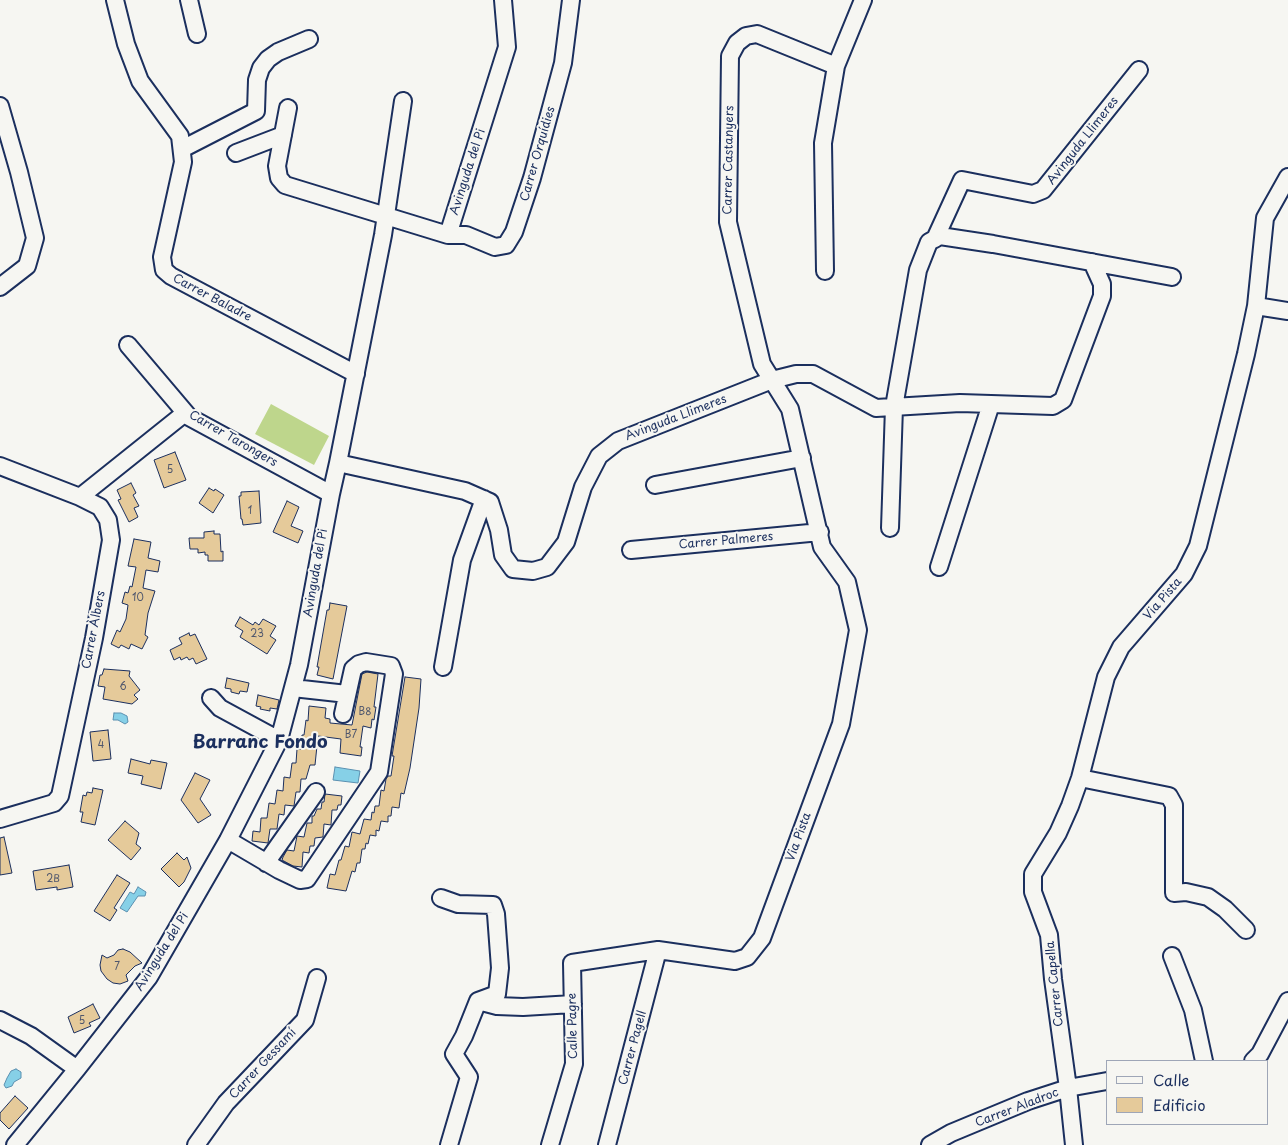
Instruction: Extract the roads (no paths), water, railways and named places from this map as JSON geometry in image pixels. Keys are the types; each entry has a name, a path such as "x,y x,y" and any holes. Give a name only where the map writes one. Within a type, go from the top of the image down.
{"street":[{"path":"114,0 126,44 140,81 181,142 256,111 257,80 261,68 268,59 278,52 308,39"},
{"path":"189,0 197,34"},
{"name":"Avinguda del Pi","path":"448,235 507,47 503,0"},
{"name":"Carrer Orquídies","path":"448,235 466,235 495,247 506,246 514,232 532,178 563,63 571,0"},
{"path":"825,271 823,143 836,66 863,0"},
{"name":"Carrer Castanyers","path":"772,380 762,364 728,222 730,56 737,43 746,36 758,34 836,66"},
{"name":"Avinguda Llimeres","path":"890,528 894,407 918,270 929,242 935,239 962,180 1033,194 1043,190 1139,70"},
{"path":"331,494 386,217 403,101"},
{"path":"0,106 19,172 34,238 27,266 0,287"},
{"path":"288,108 277,166 279,178 285,185 448,235"},
{"path":"236,153 283,135"},
{"name":"Carrer Baladre","path":"181,142 183,162 162,257 164,270 171,276 356,374"},
{"path":"1288,177 1266,218 1256,306 1288,311"},
{"path":"935,239 940,236 993,244 1172,277"},
{"name":"Avinguda Llimeres","path":"484,499 490,502 499,530 503,555 512,569 533,571 548,567 566,542 583,488 599,456 618,440 772,380 796,374 813,374 876,408 960,403 1053,406 1063,400 1102,296 1102,284 1092,262"},
{"name":"Via Pista","path":"1080,778 1106,678 1120,647 1184,574 1198,546 1246,354 1256,306"},
{"name":"Carrer Tarongers","path":"128,345 189,417 331,494"},
{"path":"772,380 790,409 821,540"},
{"path":"939,567 991,404"},
{"path":"80,497 185,413"},
{"path":"655,486 802,458"},
{"path":"338,464 465,491 484,499 462,560 443,667"},
{"name":"Carrer Àlbers","path":"0,466 80,497 100,508 108,520 111,540 94,638 60,796 54,803 0,819"},
{"name":"Avinguda del Pi","path":"15,1145 149,977 228,840 279,740 299,665 331,494"},
{"name":"Via Pista","path":"572,963 658,950 735,961 747,957 762,938 841,724 858,630 848,582 821,540"},
{"name":"Carrer Palmeres","path":"631,550 821,540"},
{"path":"228,840 266,863 300,880 307,879 379,772 394,674 391,666 366,662 359,664 353,669 343,714"},
{"path":"293,688 347,694"},
{"path":"210,698 220,708 279,740"},
{"path":"1080,778 1169,796 1174,805 1174,893 1186,892 1208,897 1225,909 1246,930"},
{"name":"Carrer Capella","path":"1074,1145 1049,935 1033,892 1033,874 1058,833 1080,778"},
{"path":"266,863 316,792"},
{"path":"441,898 458,904 493,905 496,914 500,968 497,994 478,1001 464,1036 454,1054 469,1076 449,1145"},
{"name":"Carrer Pagell","path":"607,1145 658,950"},
{"path":"1172,956 1192,1010 1204,1060"},
{"name":"Calle Pagre","path":"550,1145 574,1064 572,963"},
{"name":"Carrer Gessamí","path":"196,1145 226,1103 305,1020 317,978"},
{"path":"478,1001 497,1006 523,1007 573,1004"},
{"path":"1254,1060 1260,1054 1288,1001"},
{"path":"0,1020 31,1036 77,1069"},
{"name":"Carrer Aladroc","path":"930,1145 951,1133 1020,1105 1068,1088 1106,1081"}],"water":[{"path":"114,713 121,713 127,716 128,722 125,724 118,720 113,720"},
{"path":"335,767 360,771 358,783 333,780"},
{"path":"138,887 146,892 145,896 138,896 127,912 120,908 130,892 134,894"},
{"path":"16,1069 21,1072 21,1078 14,1082 12,1086 6,1088 4,1085 7,1078 11,1071"}],"district":[{"name":"Barranc Fondo","path":"260,743"}]}
